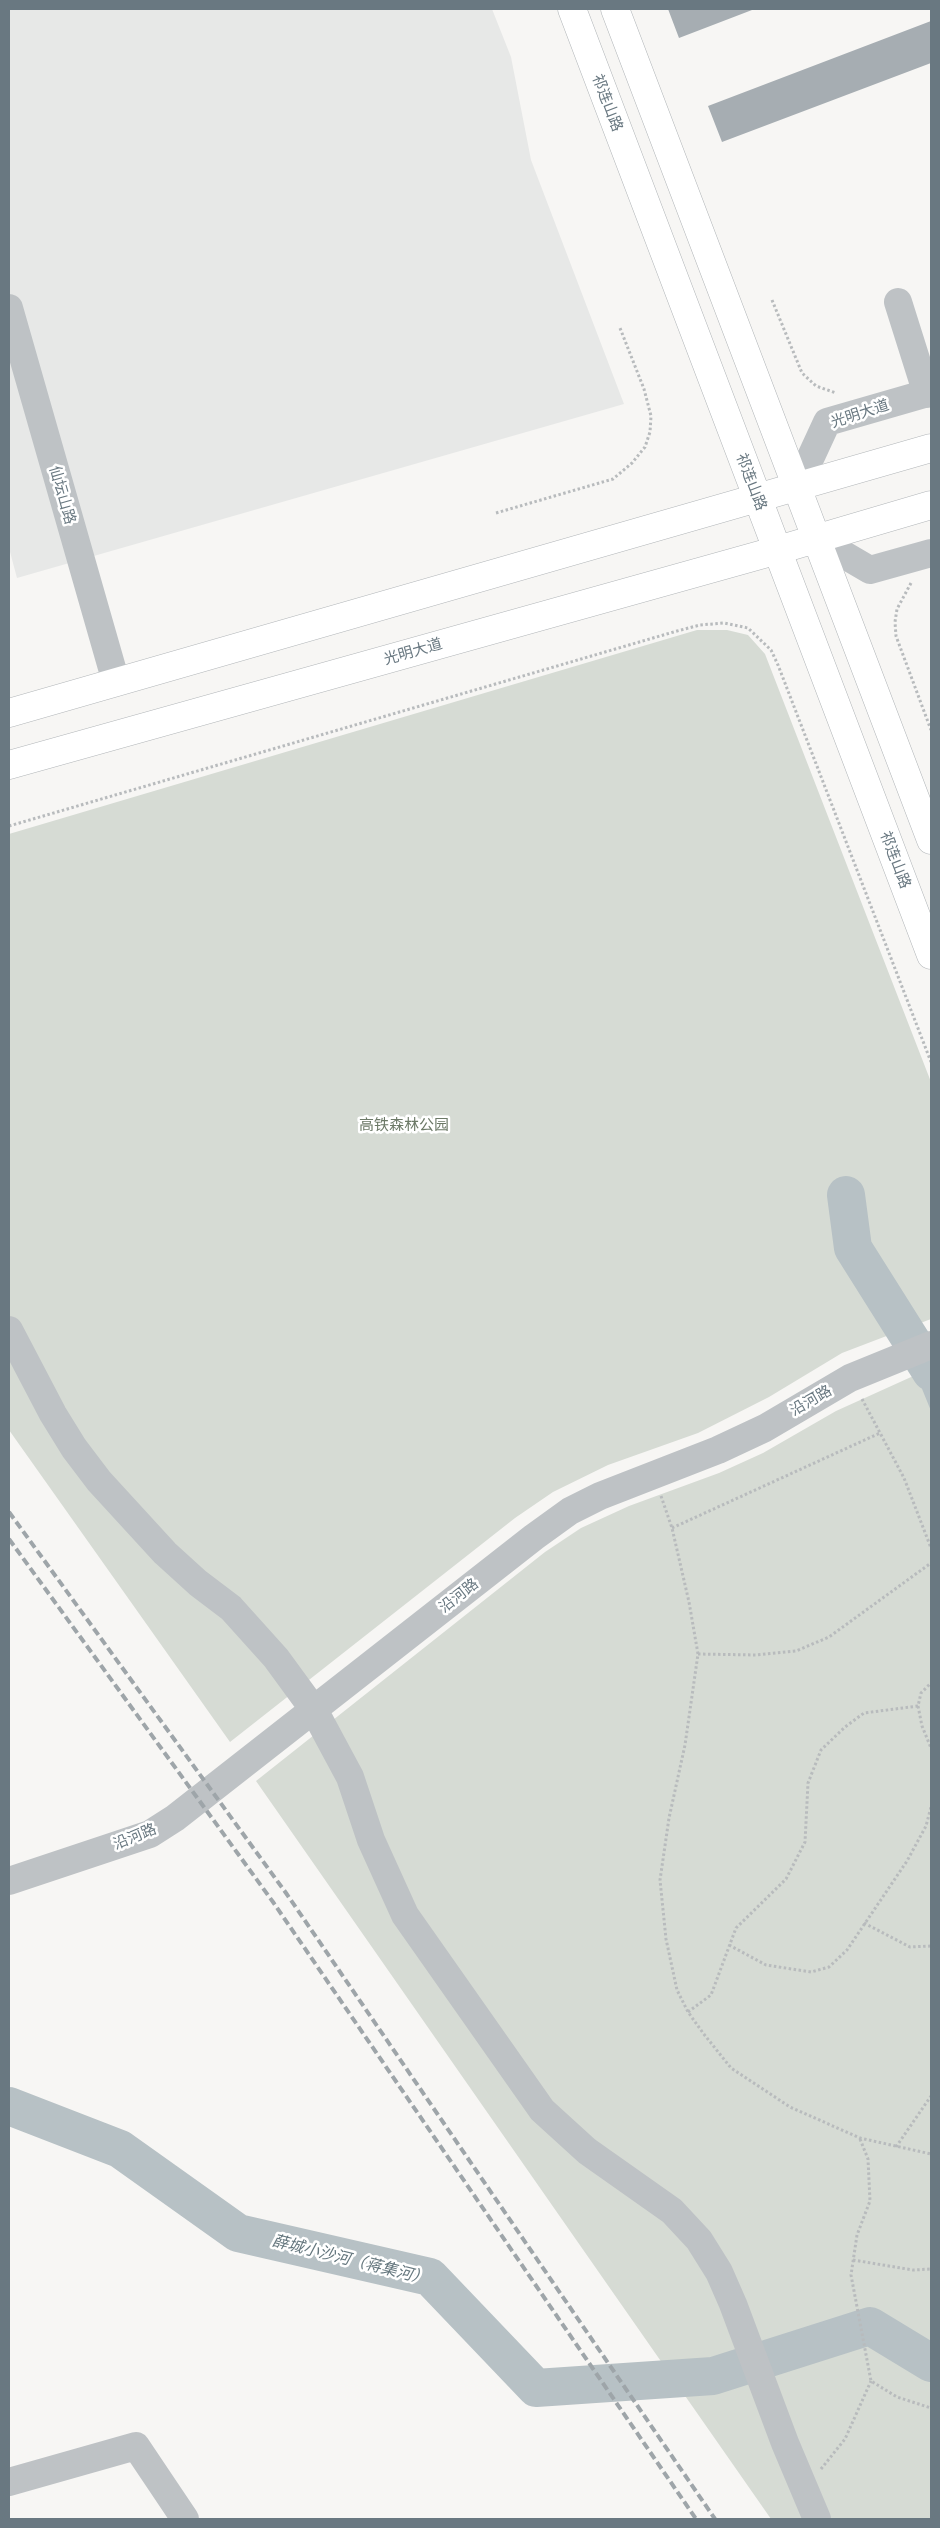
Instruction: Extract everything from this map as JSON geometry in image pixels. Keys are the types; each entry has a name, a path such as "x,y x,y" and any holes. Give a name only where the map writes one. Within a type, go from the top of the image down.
{"main road":[{"name":"祁连山路","path":"572,9 931,955"},
{"path":"615,9 931,840"},
{"path":"9,713 931,448"},
{"name":"光明大道","path":"9,765 778,550 931,505"}],"street":[{"path":"898,302 929,393"},
{"name":"仙坛山路","path":"9,308 116,682"},
{"name":"光明大道","path":"797,486 827,422 929,393"},
{"path":"817,539 870,570 931,553"},
{"path":"9,1330 53,1414 74,1448 99,1481 165,1553 198,1583 231,1608 276,1658 314,1710 350,1777 372,1840 405,1915 542,2110 586,2151 672,2211 700,2240 719,2272 817,2519"},
{"name":"沿河路","path":"9,1881 150,1834 175,1818 534,1537 570,1511 653,1475 718,1450 764,1428 850,1378 931,1345"},
{"path":"9,2482 136,2446 185,2519"}],"path":[{"path":"772,300 802,373 816,386 838,393"},
{"path":"496,512 612,479 632,463 645,447 650,432 651,416 644,389 620,328"},
{"path":"918,578 912,582 901,598 894,622 896,636 931,730"},
{"path":"9,826 677,631 700,625 724,623 748,628 771,650 778,664 931,1062"},
{"path":"850,1378 904,1478 931,1548"},
{"path":"672,1528 880,1433"},
{"path":"653,1475 672,1528 689,1602 698,1654 687,1736 669,1818 660,1880 666,1939 676,1990 688,2012 731,2068 790,2107 860,2138 931,2154"},
{"path":"698,1654 756,1655 796,1651 829,1637 931,1563"},
{"path":"931,1683 921,1693 918,1706 922,1726 931,1748"},
{"path":"688,2012 711,1995 736,1928 786,1879 805,1842 808,1783 821,1750 845,1727 864,1713 918,1706"},
{"path":"729,1945 766,1964 811,1972 829,1967 847,1950 907,1861 926,1826 931,1806"},
{"path":"864,1923 910,1947 931,1946"},
{"path":"896,2147 931,2096"},
{"path":"804,2489 844,2439 871,2381 851,2275 857,2235 870,2201 868,2159 860,2138"},
{"path":"853,2260 913,2270 931,2270"},
{"path":"871,2381 897,2397 931,2408"}],"shaded area":[{"path":"9,9 492,9 511,57 531,160 624,404 17,578 9,548"},
{"path":"931,1368 931,1411 916,1374"}],"green space":[{"name":"高铁森林公园","path":"697,630 727,630 748,635 765,654 931,1082 931,1319 842,1353 769,1397 698,1433 608,1465 553,1492 515,1518 230,1742 9,1430 9,834"},
{"path":"931,1368 931,2519 771,2519 256,1781 545,1552 581,1528 629,1506 719,1473 763,1453 836,1411"}],"building":[{"path":"668,9 751,9 752,10 679,38"},
{"path":"931,21 931,63 722,142 708,106"}],"waterway":[{"path":"846,1195 853,1248 931,1372"},
{"name":"薛城小沙河（蒋集河）","path":"9,2106 120,2149 238,2233 430,2277 536,2388 713,2376 870,2326 931,2363"}],"railway":[{"path":"9,1512 286,1893 715,2519"},
{"path":"9,1539 273,1902 696,2519"}]}
